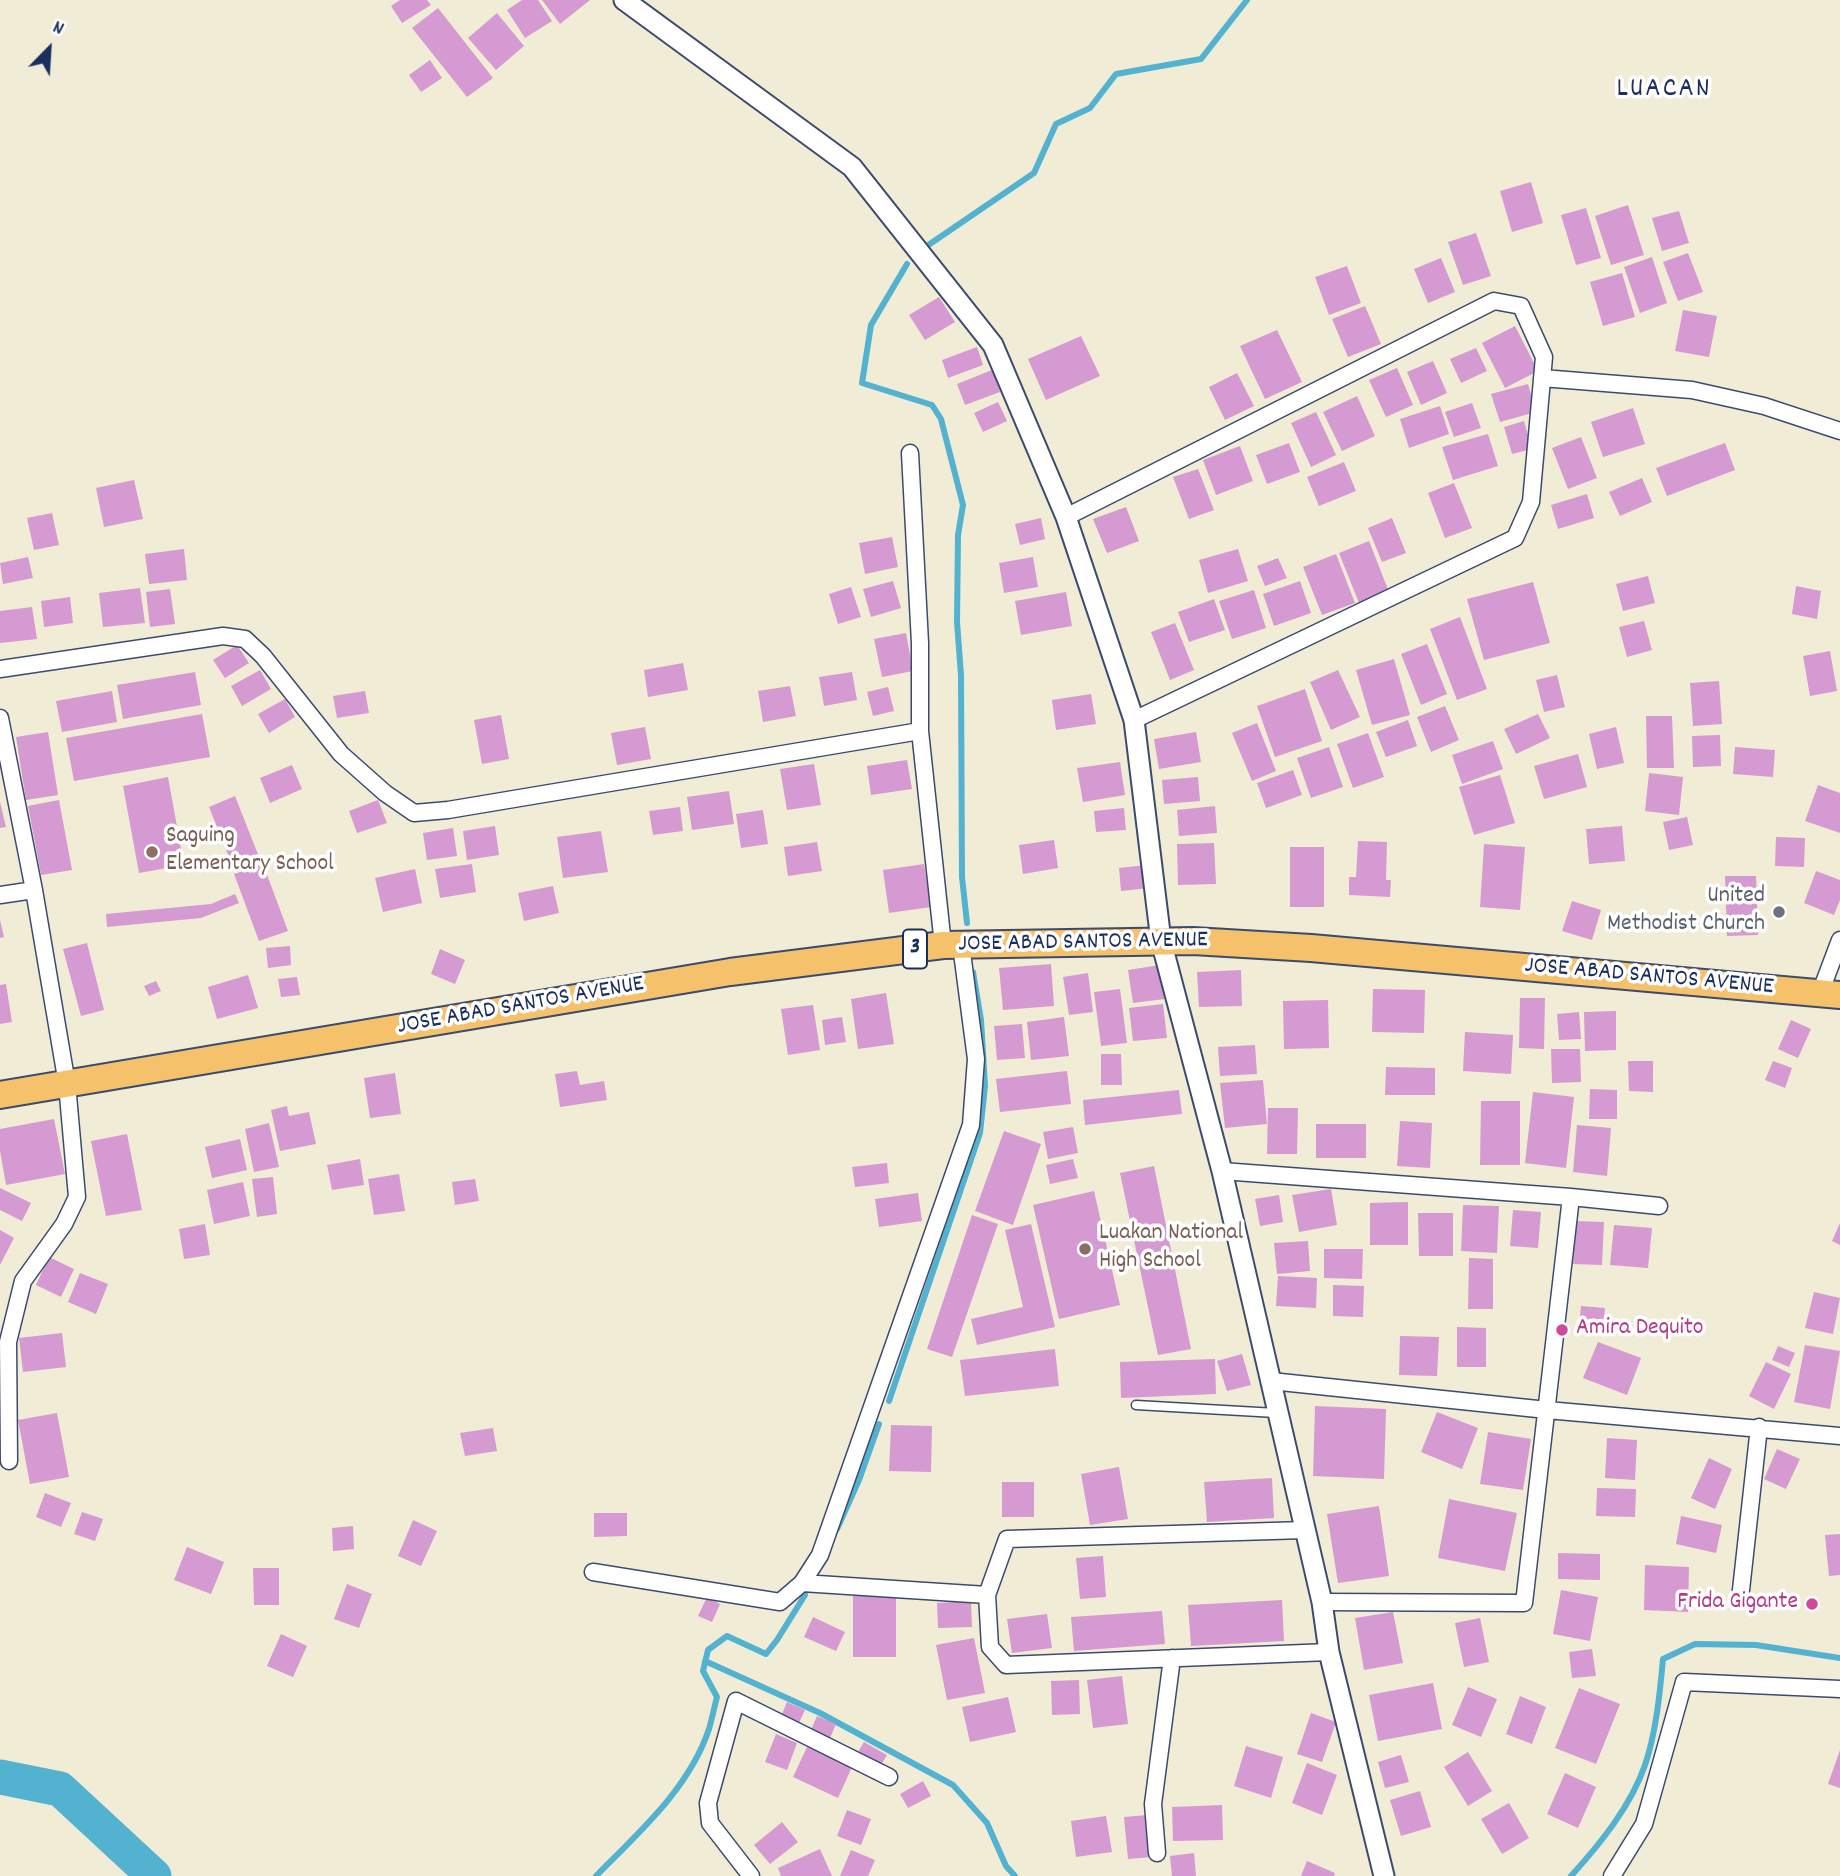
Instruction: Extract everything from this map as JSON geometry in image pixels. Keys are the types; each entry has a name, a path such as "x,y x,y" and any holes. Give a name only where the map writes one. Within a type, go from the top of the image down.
{"highway":[{"name":"JOSE ABAD SANTOS AVENUE","path":"0,1095 730,972 952,945 1161,941 1311,948 1830,994"}],"street":[{"path":"624,0 852,167 993,345 1066,517 1134,720 1161,941 1222,1171 1322,1602 1329,1652 1384,1876"},
{"path":"1066,517 1494,301 1521,306 1544,357 1531,502 1515,538 1134,720"},
{"path":"1542,379 1692,390 1765,405 1840,431"},
{"path":"593,1572 780,1602 802,1583 820,1555 971,1125 976,1059 952,945 920,731 920,643 910,453"},
{"path":"0,668 223,636 245,639 262,656 341,754 385,793 414,813 448,810 920,731"},
{"path":"0,718 34,890 67,1084 77,1197 64,1224 23,1282 8,1342 9,1461"},
{"path":"0,895 34,890"},
{"path":"1830,994 1840,940"},
{"path":"1222,1171 1659,1206"},
{"path":"1322,1602 1524,1604 1571,1197"},
{"path":"1271,1381 1547,1410 1840,1436"},
{"path":"1741,1590 1759,1427"},
{"path":"1305,1530 1007,1539 987,1595 990,1647 1006,1665 1329,1652"},
{"path":"802,1583 987,1595"},
{"path":"1157,1853 1153,1804 1172,1658"},
{"path":"1612,1876 1644,1824 1684,1682 1840,1689"},
{"path":"751,1876 710,1823 708,1803 736,1701 889,1777"}],"lane":[{"path":"1136,1405 1279,1413"}],"building":[{"path":"400,0 427,0 431,5 402,23 391,6"},
{"path":"522,0 538,0 552,21 525,38 507,10"},
{"path":"542,0 590,0 560,24"},
{"path":"438,8 493,78 467,97 412,28"},
{"path":"497,13 524,46 496,70 468,38"},
{"path":"430,60 442,78 421,92 409,75"},
{"path":"1531,182 1543,223 1512,232 1500,191"},
{"path":"1628,205 1644,255 1611,265 1595,216"},
{"path":"1586,208 1601,258 1576,265 1561,215"},
{"path":"1679,211 1689,243 1662,251 1652,218"},
{"path":"1476,233 1491,276 1463,285 1448,242"},
{"path":"1688,253 1703,292 1678,301 1663,262"},
{"path":"1652,257 1667,303 1640,313 1624,267"},
{"path":"1441,258 1455,292 1428,303 1414,269"},
{"path":"1347,266 1361,303 1329,315 1315,277"},
{"path":"1622,273 1635,317 1603,326 1590,282"},
{"path":"939,297 955,322 925,340 909,315"},
{"path":"1365,306 1381,344 1348,357 1332,319"},
{"path":"1683,310 1717,316 1709,357 1675,351"},
{"path":"1515,326 1538,371 1505,388 1482,343"},
{"path":"1277,330 1302,382 1265,399 1240,346"},
{"path":"1081,336 1100,376 1046,400 1028,359"},
{"path":"977,347 983,365 948,378 942,360"},
{"path":"1476,348 1487,371 1461,383 1450,359"},
{"path":"1433,361 1447,393 1421,405 1407,372"},
{"path":"1397,368 1413,405 1386,417 1369,380"},
{"path":"992,370 1000,392 965,405 957,384"},
{"path":"1237,373 1254,406 1225,420 1209,387"},
{"path":"1528,384 1536,412 1500,422 1491,394"},
{"path":"1357,396 1375,436 1342,451 1323,412"},
{"path":"998,402 1007,421 983,432 974,413"},
{"path":"1472,403 1481,428 1454,437 1445,412"},
{"path":"1440,406 1449,434 1409,448 1400,419"},
{"path":"1633,408 1645,444 1603,457 1591,422"},
{"path":"1316,412 1336,455 1311,467 1291,423"},
{"path":"1524,421 1532,449 1512,454 1504,427"},
{"path":"1488,434 1498,466 1453,480 1442,447"},
{"path":"1581,437 1597,478 1568,489 1552,448"},
{"path":"1289,443 1300,472 1267,484 1256,455"},
{"path":"1725,443 1735,470 1667,496 1656,468"},
{"path":"1240,446 1253,481 1216,495 1203,460"},
{"path":"1344,462 1356,491 1319,506 1307,477"},
{"path":"1198,469 1214,510 1189,519 1173,477"},
{"path":"1642,478 1652,502 1620,516 1609,492"},
{"path":"134,480 143,519 104,527 96,488"},
{"path":"1454,483 1472,528 1445,538 1428,493"},
{"path":"1587,494 1594,518 1558,529 1551,505"},
{"path":"1126,507 1139,541 1107,553 1093,519"},
{"path":"52,513 59,545 34,550 27,518"},
{"path":"1041,518 1045,539 1020,545 1015,524"},
{"path":"1392,518 1406,553 1382,562 1368,528"},
{"path":"892,537 898,567 865,574 859,543"},
{"path":"1369,541 1389,592 1359,603 1339,553"},
{"path":"184,549 187,580 149,584 145,554"},
{"path":"1238,549 1248,581 1208,593 1199,560"},
{"path":"1336,554 1355,603 1322,615 1303,567"},
{"path":"28,557 33,578 3,584 0,563"},
{"path":"1033,557 1038,587 1004,593 999,563"},
{"path":"1278,558 1287,578 1265,586 1257,566"},
{"path":"1648,576 1655,603 1623,611 1616,584"},
{"path":"893,581 901,608 871,617 863,589"},
{"path":"1300,581 1311,613 1274,626 1263,594"},
{"path":"1533,582 1550,643 1484,660 1467,599"},
{"path":"1796,586 1821,591 1817,619 1792,614"},
{"path":"851,587 861,617 838,624 829,594"},
{"path":"140,588 145,623 103,627 99,593"},
{"path":"170,589 175,624 150,627 146,592"},
{"path":"1254,590 1266,628 1232,639 1219,601"},
{"path":"1066,592 1072,626 1021,635 1015,601"},
{"path":"70,597 73,623 44,627 41,601"},
{"path":"1214,599 1225,630 1189,642 1178,612"},
{"path":"32,607 37,639 0,643 0,611"},
{"path":"1460,617 1487,689 1457,700 1430,629"},
{"path":"1644,621 1652,650 1627,657 1619,627"},
{"path":"1175,623 1194,670 1170,680 1151,632"},
{"path":"906,633 913,671 882,677 874,639"},
{"path":"1427,644 1447,694 1421,705 1401,654"},
{"path":"237,645 249,663 225,678 213,660"},
{"path":"1830,651 1837,691 1810,696 1803,656"},
{"path":"1394,659 1410,715 1372,725 1356,670"},
{"path":"683,663 688,690 648,697 644,670"},
{"path":"260,670 271,689 242,706 231,686"},
{"path":"1338,670 1360,717 1331,730 1310,682"},
{"path":"195,672 201,705 123,719 117,685"},
{"path":"852,672 857,700 824,706 819,677"},
{"path":"1557,675 1565,707 1544,712 1536,680"},
{"path":"1719,681 1722,724 1693,726 1690,683"},
{"path":"790,686 796,716 763,722 758,691"},
{"path":"888,687 894,711 873,716 867,692"},
{"path":"1305,689 1322,741 1275,757 1257,706"},
{"path":"112,691 117,722 62,732 56,701"},
{"path":"365,691 369,713 337,718 333,696"},
{"path":"1091,694 1096,724 1056,730 1052,700"},
{"path":"285,699 295,717 269,733 258,714"},
{"path":"1445,706 1459,740 1431,752 1417,717"},
{"path":"202,714 210,757 74,781 66,738"},
{"path":"1538,714 1550,738 1516,754 1504,729"},
{"path":"501,715 509,759 482,764 474,720"},
{"path":"1646,716 1672,716 1674,768 1647,768"},
{"path":"1408,720 1417,746 1386,757 1376,732"},
{"path":"1257,723 1276,771 1252,781 1232,733"},
{"path":"645,727 651,759 617,765 611,733"},
{"path":"1616,727 1624,763 1597,769 1589,734"},
{"path":"48,732 58,795 26,800 16,737"},
{"path":"1196,732 1201,762 1159,769 1154,739"},
{"path":"1368,733 1384,777 1353,788 1337,744"},
{"path":"1720,735 1721,766 1693,767 1692,736"},
{"path":"1493,741 1503,769 1462,784 1452,755"},
{"path":"1329,747 1343,787 1311,798 1297,758"},
{"path":"1735,747 1775,750 1773,777 1733,774"},
{"path":"1578,754 1587,787 1544,799 1534,766"},
{"path":"907,760 912,789 871,795 867,766"},
{"path":"1120,762 1125,795 1083,802 1077,768"},
{"path":"814,764 821,805 787,810 780,769"},
{"path":"292,765 302,789 270,803 260,778"},
{"path":"1293,770 1302,795 1266,808 1257,783"},
{"path":"1649,773 1683,777 1679,815 1645,811"},
{"path":"1500,775 1515,823 1474,835 1459,787"},
{"path":"168,777 184,865 139,873 123,786"},
{"path":"1198,777 1200,801 1164,804 1162,780"},
{"path":"1818,785 1840,793 1840,833 1805,821"},
{"path":"729,791 734,824 692,830 687,797"},
{"path":"235,796 261,862 235,872 209,807"},
{"path":"59,800 72,870 41,875 28,806"},
{"path":"378,800 387,823 357,833 349,811"},
{"path":"0,802 6,827 0,828"},
{"path":"1215,806 1217,833 1179,836 1177,810"},
{"path":"680,807 683,831 653,835 649,811"},
{"path":"1124,808 1126,830 1096,832 1094,811"},
{"path":"763,810 768,844 741,848 736,814"},
{"path":"1687,817 1693,845 1669,850 1663,822"},
{"path":"495,826 499,855 467,860 463,831"},
{"path":"1622,826 1625,861 1589,864 1586,829"},
{"path":"453,828 457,856 427,860 423,833"},
{"path":"601,831 608,872 563,878 557,837"},
{"path":"1776,837 1805,838 1804,867 1775,866"},
{"path":"1054,840 1058,868 1023,874 1019,845"},
{"path":"1358,841 1387,842 1386,880 1391,880 1390,897 1349,895 1349,877 1356,877"},
{"path":"817,842 822,871 788,876 784,847"},
{"path":"1214,843 1216,884 1178,885 1177,844"},
{"path":"1484,844 1525,847 1520,910 1480,907"},
{"path":"1290,847 1324,847 1324,907 1290,907"},
{"path":"263,864 288,931 259,941 234,874"},
{"path":"472,864 476,892 440,898 435,869"},
{"path":"924,864 931,907 889,913 883,870"},
{"path":"1146,865 1149,888 1121,891 1119,868"},
{"path":"415,869 422,903 383,912 375,878"},
{"path":"1816,871 1840,880 1840,900 1834,915 1804,903"},
{"path":"1725,876 1756,876 1758,935 1727,936"},
{"path":"553,886 559,913 524,921 518,893"},
{"path":"235,894 239,903 201,918 107,927 106,914 211,904"},
{"path":"1572,901 1601,910 1592,940 1562,931"},
{"path":"0,920 4,937 0,938"},
{"path":"87,943 104,1010 81,1016 63,949"},
{"path":"290,946 291,965 268,968 266,948"},
{"path":"440,949 465,960 455,984 431,974"},
{"path":"1051,964 1054,1006 1003,1010 999,968"},
{"path":"1160,965 1165,999 1133,1003 1128,970"},
{"path":"1241,970 1242,1006 1199,1007 1197,972"},
{"path":"1088,973 1093,1012 1069,1015 1063,977"},
{"path":"248,975 258,1008 217,1019 208,987"},
{"path":"297,977 300,995 281,997 278,979"},
{"path":"156,981 161,991 149,996 144,986"},
{"path":"6,984 12,1022 0,1024 0,985"},
{"path":"1120,989 1127,1043 1101,1046 1094,992"},
{"path":"1373,989 1425,990 1424,1033 1372,1032"},
{"path":"886,993 894,1044 858,1049 851,999"},
{"path":"1520,998 1545,998 1544,1049 1519,1048"},
{"path":"1328,1000 1329,1048 1284,1049 1283,1001"},
{"path":"1163,1004 1167,1038 1133,1041 1129,1008"},
{"path":"813,1005 820,1050 788,1055 781,1009"},
{"path":"1616,1011 1616,1050 1585,1051 1584,1012"},
{"path":"1579,1012 1581,1039 1559,1040 1557,1014"},
{"path":"842,1017 846,1042 825,1045 822,1020"},
{"path":"1064,1017 1069,1056 1031,1060 1027,1022"},
{"path":"1791,1020 1811,1029 1798,1058 1778,1049"},
{"path":"1022,1024 1025,1058 997,1060 994,1026"},
{"path":"1465,1032 1513,1035 1511,1074 1463,1071"},
{"path":"1255,1045 1257,1074 1220,1076 1218,1047"},
{"path":"1551,1049 1580,1049 1581,1082 1552,1083"},
{"path":"1101,1054 1121,1054 1122,1085 1101,1085"},
{"path":"1628,1061 1653,1061 1653,1092 1629,1091"},
{"path":"1773,1061 1792,1068 1785,1088 1765,1080"},
{"path":"1386,1067 1435,1068 1435,1095 1385,1095"},
{"path":"577,1071 580,1085 604,1081 607,1100 560,1107 555,1074"},
{"path":"1067,1071 1071,1104 1000,1112 996,1079"},
{"path":"395,1073 401,1114 370,1118 364,1078"},
{"path":"1263,1080 1267,1124 1225,1128 1220,1083"},
{"path":"1590,1089 1617,1090 1617,1119 1589,1119"},
{"path":"1179,1090 1182,1114 1085,1125 1083,1100"},
{"path":"1533,1092 1574,1097 1566,1168 1525,1163"},
{"path":"1481,1101 1520,1101 1520,1165 1480,1165"},
{"path":"287,1106 289,1116 309,1112 316,1144 280,1151 271,1110"},
{"path":"1268,1108 1298,1108 1297,1154 1267,1154"},
{"path":"54,1119 65,1174 6,1185 0,1151 0,1129"},
{"path":"1400,1121 1432,1123 1430,1168 1397,1166"},
{"path":"269,1123 279,1167 254,1172 245,1129"},
{"path":"1316,1124 1366,1124 1366,1158 1316,1158"},
{"path":"1577,1125 1611,1128 1607,1176 1573,1172"},
{"path":"1073,1127 1078,1153 1048,1159 1043,1132"},
{"path":"1004,1131 1041,1144 1013,1225 975,1211"},
{"path":"127,1134 142,1210 106,1216 91,1141"},
{"path":"240,1139 247,1170 212,1178 205,1147"},
{"path":"360,1159 364,1185 332,1190 327,1165"},
{"path":"1073,1159 1078,1178 1050,1184 1046,1165"},
{"path":"887,1163 889,1183 855,1187 852,1167"},
{"path":"1154,1166 1191,1349 1158,1355 1120,1173"},
{"path":"399,1174 405,1211 374,1215 368,1179"},
{"path":"273,1177 277,1214 257,1217 252,1179"},
{"path":"475,1179 479,1201 455,1205 452,1182"},
{"path":"243,1182 250,1216 214,1224 207,1190"},
{"path":"0,1188 31,1203 22,1221 0,1210"},
{"path":"1331,1189 1337,1225 1299,1232 1292,1195"},
{"path":"1094,1191 1120,1305 1059,1319 1033,1205"},
{"path":"918,1193 922,1221 879,1227 875,1199"},
{"path":"1279,1195 1283,1222 1260,1226 1255,1199"},
{"path":"1408,1202 1408,1245 1370,1245 1370,1203"},
{"path":"1463,1205 1499,1206 1497,1253 1461,1251"},
{"path":"1513,1210 1541,1212 1538,1248 1510,1246"},
{"path":"1418,1213 1453,1213 1453,1256 1419,1256"},
{"path":"972,1215 998,1224 952,1357 927,1349"},
{"path":"1575,1221 1604,1222 1602,1265 1573,1264"},
{"path":"1840,1223 1840,1245 1832,1241"},
{"path":"205,1224 210,1255 184,1259 179,1229"},
{"path":"1031,1224 1055,1327 977,1345 971,1319 1023,1307 1005,1230"},
{"path":"1614,1225 1652,1228 1648,1268 1610,1265"},
{"path":"0,1230 14,1238 0,1265"},
{"path":"1308,1241 1310,1271 1277,1274 1274,1243"},
{"path":"1324,1249 1363,1249 1362,1279 1324,1278"},
{"path":"49,1257 74,1269 61,1297 36,1285"},
{"path":"1469,1258 1493,1259 1493,1309 1468,1309"},
{"path":"80,1273 108,1284 96,1314 68,1302"},
{"path":"1278,1276 1317,1278 1316,1308 1276,1306"},
{"path":"1333,1285 1364,1286 1363,1317 1333,1316"},
{"path":"1814,1292 1840,1298 1833,1334 1805,1328"},
{"path":"1581,1306 1605,1308 1603,1330 1579,1327"},
{"path":"1457,1327 1486,1328 1486,1367 1457,1367"},
{"path":"62,1333 66,1367 23,1372 19,1338"},
{"path":"1400,1336 1439,1337 1437,1376 1399,1375"},
{"path":"1598,1342 1641,1358 1627,1395 1583,1378"},
{"path":"1805,1345 1840,1351 1830,1409 1794,1402"},
{"path":"1778,1346 1795,1353 1789,1367 1772,1360"},
{"path":"1055,1349 1059,1386 965,1396 960,1360"},
{"path":"1242,1354 1251,1385 1227,1391 1217,1361"},
{"path":"1215,1359 1216,1394 1121,1398 1120,1362"},
{"path":"1766,1362 1791,1374 1774,1409 1749,1396"},
{"path":"1315,1406 1386,1409 1384,1479 1313,1476"},
{"path":"1437,1412 1478,1428 1462,1469 1421,1452"},
{"path":"57,1413 69,1477 30,1484 18,1420"},
{"path":"891,1425 932,1426 931,1472 889,1471"},
{"path":"493,1428 497,1451 465,1456 460,1433"},
{"path":"1488,1432 1531,1439 1523,1490 1480,1484"},
{"path":"1607,1438 1637,1440 1635,1480 1605,1478"},
{"path":"1777,1449 1800,1459 1786,1489 1764,1479"},
{"path":"1709,1458 1732,1469 1715,1509 1691,1498"},
{"path":"1119,1467 1128,1519 1090,1525 1081,1474"},
{"path":"1272,1478 1274,1518 1207,1522 1204,1482"},
{"path":"1002,1482 1034,1482 1034,1517 1002,1517"},
{"path":"1597,1488 1636,1489 1635,1517 1596,1516"},
{"path":"45,1493 71,1503 61,1527 36,1517"},
{"path":"1449,1499 1517,1513 1505,1571 1438,1558"},
{"path":"1379,1506 1389,1576 1338,1583 1327,1514"},
{"path":"82,1512 103,1519 95,1541 74,1534"},
{"path":"594,1513 627,1513 627,1536 594,1537"},
{"path":"1681,1516 1722,1525 1716,1553 1676,1544"},
{"path":"413,1520 437,1531 421,1566 398,1556"},
{"path":"353,1526 354,1549 333,1551 332,1528"},
{"path":"1840,1534 1840,1575 1829,1576 1825,1535"},
{"path":"187,1547 224,1562 211,1594 174,1580"},
{"path":"1558,1553 1600,1554 1600,1580 1558,1579"},
{"path":"1103,1556 1106,1597 1080,1599 1076,1558"},
{"path":"1645,1565 1689,1567 1688,1612 1644,1610"},
{"path":"253,1568 279,1568 279,1605 254,1605"},
{"path":"347,1584 372,1594 359,1628 334,1619"},
{"path":"1561,1590 1598,1597 1590,1641 1553,1634"},
{"path":"853,1595 896,1595 896,1657 853,1657"},
{"path":"707,1597 720,1604 712,1622 698,1616"},
{"path":"1282,1600 1284,1641 1191,1646 1188,1605"},
{"path":"971,1601 972,1627 938,1628 937,1603"},
{"path":"1162,1611 1165,1644 1074,1651 1071,1617"},
{"path":"1393,1612 1403,1663 1364,1670 1355,1618"},
{"path":"1047,1614 1052,1648 1012,1653 1007,1619"},
{"path":"813,1617 845,1632 836,1651 804,1637"},
{"path":"1480,1618 1489,1662 1464,1667 1455,1623"},
{"path":"281,1634 307,1646 293,1677 267,1666"},
{"path":"974,1638 985,1693 947,1700 936,1645"},
{"path":"1592,1649 1596,1676 1572,1678 1569,1652"},
{"path":"1122,1676 1128,1724 1093,1728 1087,1680"},
{"path":"1079,1680 1080,1714 1052,1715 1051,1681"},
{"path":"1433,1683 1442,1729 1378,1741 1369,1695"},
{"path":"1468,1687 1497,1699 1481,1737 1452,1725"},
{"path":"1579,1688 1620,1704 1596,1764 1555,1748"},
{"path":"1520,1696 1546,1707 1532,1744 1506,1734"},
{"path":"1008,1697 1016,1732 970,1742 962,1707"},
{"path":"787,1702 805,1710 797,1727 780,1719"},
{"path":"1311,1713 1336,1722 1322,1762 1297,1754"},
{"path":"817,1716 836,1724 830,1738 811,1730"},
{"path":"776,1734 797,1743 787,1770 765,1762"},
{"path":"864,1742 887,1755 878,1770 855,1757"},
{"path":"1246,1746 1283,1757 1271,1798 1234,1786"},
{"path":"807,1747 852,1767 838,1798 793,1777"},
{"path":"1840,1750 1840,1788 1828,1784"},
{"path":"1468,1752 1492,1791 1468,1806 1444,1767"},
{"path":"1401,1755 1409,1782 1385,1788 1378,1762"},
{"path":"1307,1763 1337,1775 1322,1815 1292,1803"},
{"path":"1565,1773 1596,1787 1578,1828 1547,1814"},
{"path":"923,1781 931,1796 908,1808 900,1794"},
{"path":"1420,1791 1431,1827 1401,1836 1390,1800"},
{"path":"1509,1803 1529,1838 1502,1854 1481,1819"},
{"path":"1222,1805 1223,1840 1173,1841 1172,1807"},
{"path":"847,1810 871,1819 861,1845 837,1836"},
{"path":"1148,1815 1152,1857 1128,1859 1124,1817"},
{"path":"1106,1816 1112,1852 1076,1857 1071,1821"},
{"path":"782,1822 798,1842 770,1864 754,1845"},
{"path":"820,1849 832,1876 781,1876 778,1868"},
{"path":"851,1850 875,1860 868,1876 840,1876"},
{"path":"1194,1853 1196,1876 1172,1876 1170,1856"},
{"path":"1307,1861 1335,1873 1334,1876 1301,1876"}],"waterway":[{"path":"924,248 1034,173 1056,124 1090,108 1116,74 1201,59 1247,0"},
{"path":"907,264 871,325 862,383 932,405 941,419 963,505 958,535 957,622 961,675 962,877 967,923"},
{"path":"889,1401 980,1133 985,1086 981,1020 973,972"},
{"path":"837,1529 859,1480 879,1424"},
{"path":"596,1876 676,1791 700,1751 717,1697 703,1671 708,1650 727,1636 766,1654 805,1595"},
{"path":"1571,1876 1614,1824 1639,1780 1655,1726 1663,1659 1695,1644 1756,1645 1840,1658"},
{"path":"705,1661 820,1713 953,1785 987,1823 1006,1866 1015,1876"},
{"path":"0,1777 60,1789 154,1876"}],"place":[{"name":"Saguing Elementary School","path":"152,852"},
{"name":"United Methodist Church","path":"1779,912"},
{"name":"Luakan National High School","path":"1085,1249"},
{"name":"Amira Dequito","path":"1562,1330"},
{"name":"Frida Gigante","path":"1812,1604"}],"district":[{"name":"LUACAN","path":"1664,91"}]}
